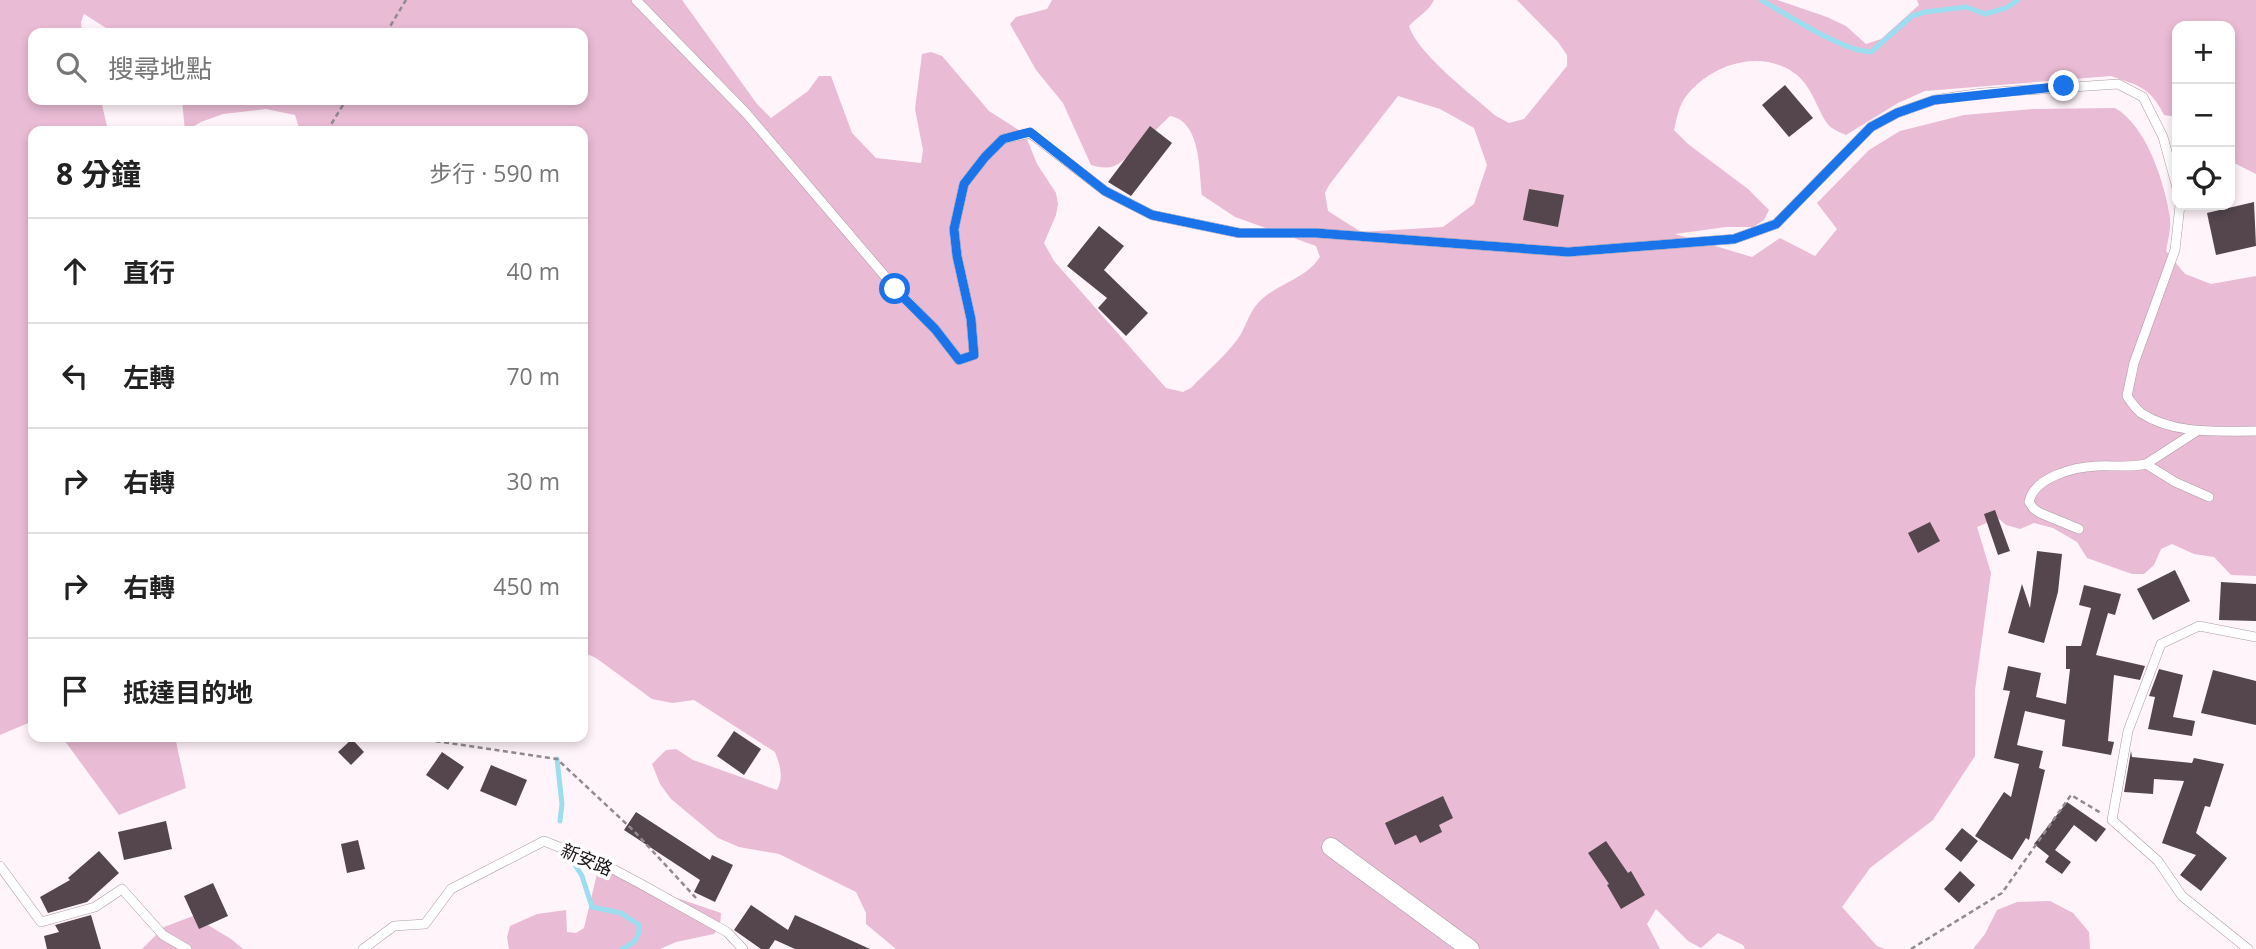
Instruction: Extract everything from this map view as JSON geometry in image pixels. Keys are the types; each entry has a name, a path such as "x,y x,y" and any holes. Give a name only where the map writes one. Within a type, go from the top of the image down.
{"street":[{"path":"1331,847 1470,949"}],"lane":[{"path":"636,0 746,113 895,289 935,329 959,360 974,355 971,319 954,229 964,184 1003,139 1030,132 1105,191 1152,215 1196,225 1239,233 1316,233 1568,252 1734,239 1776,224 1871,127 1897,113 1934,100 1983,93 2118,84 2143,97 2163,137 2172,170"},
{"path":"2179,210 2175,250 2134,363 2127,396 2140,412 2161,422 2197,431 2256,431"},
{"path":"2078,529 2034,509 2029,502 2031,492 2045,481 2067,471 2095,466 2136,467 2146,464 2197,431"},
{"path":"2146,464 2175,482 2209,497"},
{"path":"2248,949 2182,896 2158,860 2112,820 2128,731 2161,644 2199,626 2256,637"},
{"name":"新安路","path":"363,949 394,926 425,923 451,889 544,841 566,850 580,852 641,884 727,932 743,949"},
{"path":"0,866 41,922 95,907 122,889 163,935 187,949"}],"path":[{"path":"389,28 406,0"},
{"path":"330,126 343,105"},
{"path":"440,742 557,760 634,831 699,902"},
{"path":"1911,949 2002,893 2071,795 2112,820"}],"shaded area":[{"path":"0,0 682,0 757,104 771,118 808,91 819,76 831,76 852,133 876,158 921,163 923,150 915,109 922,54 931,52 942,56 989,111 1025,134 1037,164 1056,193 1056,215 1044,243 1054,261 1166,388 1183,392 1191,388 1232,346 1259,302 1307,271 1320,257 1316,246 1235,217 1202,195 1199,160 1193,137 1188,127 1180,120 1170,116 1134,151 1114,166 1105,168 1091,165 1063,103 1036,70 1010,24 1016,17 1047,9 1052,0 1434,0 1409,26 1414,37 1447,74 1496,116 1509,123 1524,119 1567,66 1567,55 1558,42 1517,0 1777,0 1846,26 1866,44 1881,39 1919,5 1917,0 2256,0 2256,174 2235,164 2235,21 2172,21 2172,116 2164,115 2154,98 2143,89 2111,76 1925,91 1898,103 1846,135 1828,124 1808,88 1797,75 1769,62 1754,61 1724,67 1698,84 1680,107 1674,130 1688,144 1748,189 1769,210 1764,220 1753,227 1726,227 1675,234 1752,257 1780,238 1815,256 1837,229 1817,203 1869,150 1900,131 1964,115 2033,109 2115,108 2126,116 2153,157 2164,189 2170,218 2166,251 2185,274 2211,284 2256,276 2256,576 2231,575 2214,557 2194,554 2172,544 2161,549 2154,565 2144,574 2132,574 2087,558 2077,542 2053,528 2034,523 2020,529 2006,525 1998,518 1977,527 1991,573 1975,690 1975,756 1933,820 1870,868 1842,907 1877,946 1885,949 1745,949 1743,945 1718,933 1701,948 1688,941 1656,909 1647,924 1660,949 896,949 866,924 866,913 856,892 779,854 739,847 718,838 671,799 660,784 652,764 666,750 676,749 693,760 777,790 781,776 775,752 694,700 672,703 652,699 588,654 588,126 298,126 295,115 266,109 223,114 194,126 185,126 182,105 588,105 588,28 106,28 84,14 82,28 28,28 28,105 102,105 107,126 28,126 28,723 0,735","holes":["1398,96 1440,109 1474,128 1487,165 1474,204 1443,227 1361,232 1328,211 1325,193 1329,185"]},
{"path":"66,742 176,742 186,788 119,815"},
{"path":"604,868 624,880 721,913 720,925 714,934 676,942 660,949 509,949 507,937 510,926 537,914 566,910 567,932 576,933 584,928 597,874"},
{"path":"2050,901 2073,913 2089,932 2090,949 1973,949 1985,934 1997,910 2017,902"},
{"path":"193,916 243,949 142,949 164,927"}],"building":[{"path":"1785,85 1813,118 1789,137 1762,105"},
{"path":"1150,126 1172,143 1131,196 1108,182"},
{"path":"1529,189 1564,195 1558,227 1523,220"},
{"path":"2254,202 2256,246 2216,255 2207,213 2235,210 2235,206"},
{"path":"1099,226 1124,246 1104,270 1148,313 1126,336 1098,308 1107,298 1067,266"},
{"path":"1995,510 2010,551 1998,555 1984,514"},
{"path":"1930,522 1940,541 1918,553 1908,533"},
{"path":"2037,551 2062,554 2058,592 2044,643 2008,633 2022,584 2030,608"},
{"path":"2175,570 2190,601 2153,620 2137,589"},
{"path":"2221,582 2256,584 2256,621 2219,620"},
{"path":"2084,585 2121,594 2115,615 2108,613 2096,655 2145,666 2140,680 2114,675 2108,741 2114,742 2111,755 2062,746 2065,720 2025,711 2017,745 2043,751 2039,768 2045,770 2029,840 2026,838 2012,860 1975,836 2004,792 2011,797 2019,764 1994,758 2010,691 2003,690 2008,666 2041,673 2036,697 2066,704 2070,669 2066,669 2066,646 2081,646 2091,608 2079,605"},
{"path":"2159,669 2183,675 2173,717 2195,721 2192,736 2148,729 2155,697 2149,696"},
{"path":"2213,670 2256,681 2256,725 2201,713"},
{"path":"734,731 761,749 744,775 717,756"},
{"path":"349,742 355,742 364,752 351,765 338,752"},
{"path":"2131,751 2132,757 2192,763 2194,758 2224,764 2210,807 2205,806 2196,833 2227,858 2201,891 2180,875 2196,855 2162,843 2184,781 2154,779 2153,794 2124,792"},
{"path":"442,752 464,767 448,790 426,775"},
{"path":"491,765 527,780 516,806 480,791"},
{"path":"1443,796 1453,818 1439,825 1442,832 1420,843 1416,835 1395,845 1385,823"},
{"path":"2067,802 2106,829 2096,842 2074,825 2055,850 2071,862 2062,874 2045,862 2049,856 2034,844"},
{"path":"636,812 710,860 712,855 733,865 715,902 694,892 700,880 624,830"},
{"path":"166,821 172,849 124,860 118,832"},
{"path":"1962,828 1978,841 1961,862 1945,849"},
{"path":"358,840 365,869 347,873 341,844"},
{"path":"1606,841 1628,873 1631,871 1645,895 1621,909 1607,885 1609,884 1588,853"},
{"path":"99,851 119,873 87,902 48,913 40,897 70,880 68,878"},
{"path":"1960,871 1975,885 1959,903 1944,889"},
{"path":"213,883 228,916 199,929 184,896"},
{"path":"751,905 788,930 795,915 870,949 795,949 775,940 769,949 761,949 734,930"},
{"path":"91,915 101,949 47,949 44,936 59,932 55,925"}],"waterway":[{"path":"1761,0 1845,46 1871,52 1912,16 1966,7 1985,14 2006,8 2018,0"},
{"path":"557,759 562,804 560,821"},
{"path":"566,850 582,876 592,907 621,913 639,925 635,940 622,949"}],"route":[{"path":"895,289 935,329 959,360 974,355 971,319 954,229 964,184 1003,139 1030,132 1105,191 1152,215 1239,233 1316,233 1568,252 1734,239 1776,224 1871,127 1897,113 1934,100 2064,86"}]}
